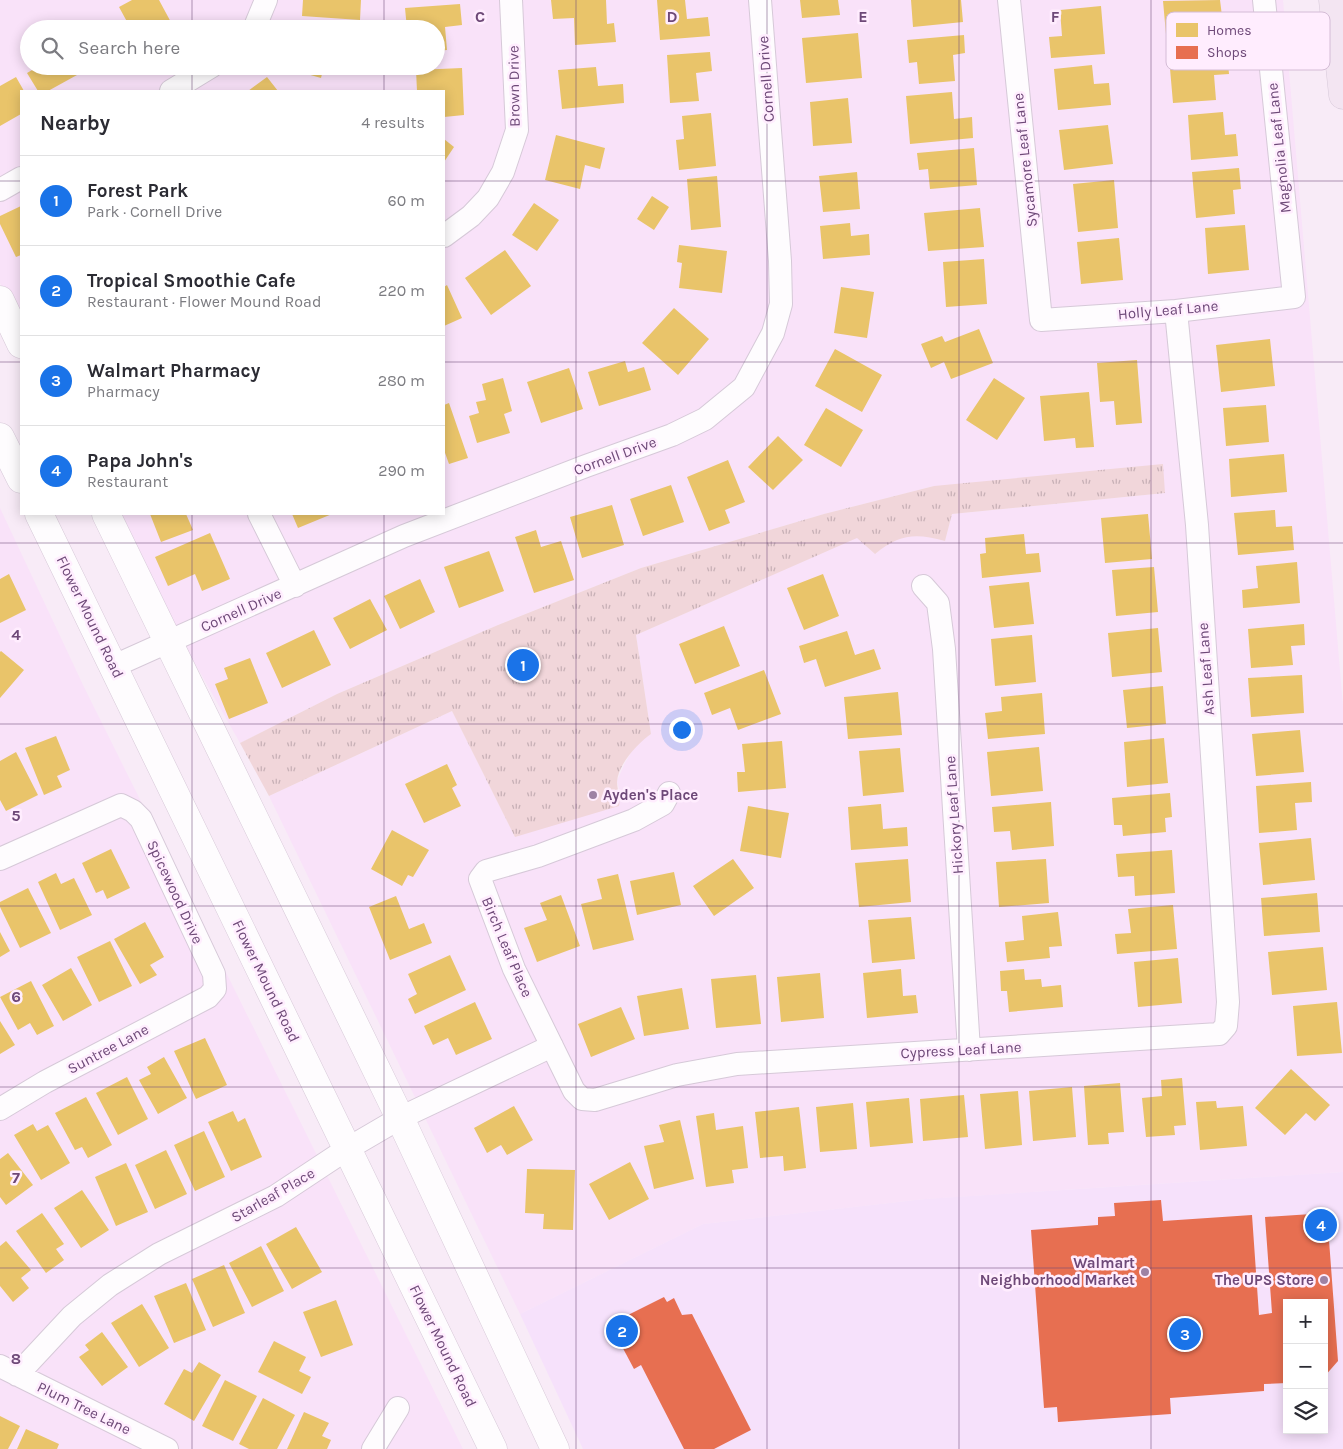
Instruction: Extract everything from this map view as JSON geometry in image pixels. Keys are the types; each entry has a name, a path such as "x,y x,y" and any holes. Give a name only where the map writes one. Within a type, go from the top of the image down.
{"main road":[{"path":"1333,0 1343,94"},
{"path":"0,300 20,342"},
{"path":"0,437 20,477"},
{"name":"Flower Mound Road","path":"39,515 493,1449"},
{"path":"107,515 170,641 400,1118 556,1449"}],"street":[{"path":"258,20 266,0"},
{"name":"Brown Drive","path":"445,235 472,216 488,198 503,172 517,130 511,0"},
{"name":"Cornell Drive","path":"114,666 404,536 461,513 672,436 705,419 744,387 773,333 781,304 780,261 760,0"},
{"name":"Sycamore Leaf Lane","path":"1008,0 1041,320"},
{"name":"Magnolia Leaf Lane","path":"1271,70 1294,296"},
{"path":"173,90 197,75"},
{"path":"0,190 20,179"},
{"name":"Holly Leaf Lane","path":"1041,320 1176,311 1294,296"},
{"name":"Ash Leaf Lane","path":"1176,311 1197,525 1228,1002 1226,1026"},
{"path":"260,515 295,586"},
{"name":"Hickory Leaf Lane","path":"923,586 938,603 944,649 969,1050"},
{"name":"Birch Leaf Place","path":"669,793 664,804 634,820 538,856 486,871 480,879 514,969 574,1091 582,1099 595,1100 638,1086 694,1072"},
{"name":"Spicewood Drive","path":"0,860 121,805 133,811 141,819 214,974 216,989"},
{"name":"Suntree Lane","path":"0,1109 45,1082 208,997 216,989"},
{"name":"Cypress Leaf Lane","path":"694,1072 737,1064 1207,1036 1219,1034 1226,1026"},
{"name":"Starleaf Place","path":"9,1371 110,1285 159,1254 276,1196 347,1148 400,1118 552,1046"},
{"name":"Plum Tree Lane","path":"9,1371 167,1449"},
{"path":"373,1449 398,1408"}],"shaded area":[{"path":"0,0 1283,0 1284,12 1166,12 1166,70 1289,70 1343,706 1343,1172 925,1199 703,1224 520,1314 269,796 452,711 515,837 621,796 617,781 625,763 636,744 651,734 636,635 858,537 875,554 887,544 907,535 927,536 945,541 952,514 1165,493 934,486 824,514 641,568 498,625 337,694 240,743 167,614 118,515 445,515 445,90 20,90 20,323 0,283"},
{"path":"0,508 84,687 463,1449 0,1449"},
{"path":"1343,1172 1343,1449 583,1449 520,1314 703,1224 925,1199"}],"green space":[{"path":"1163,464 1165,493 952,514 945,541 916,536 908,537 892,542 875,554 857,538 636,635 651,734 635,748 621,768 617,782 619,806 515,837 452,711 269,796 240,743 337,694 498,625 641,568 824,514 934,486"}],"building: Homes":[{"path":"132,0 159,0 170,20 126,20 119,7"},
{"path":"303,0 361,0 360,20 302,16"},
{"path":"551,0 606,0 607,24 614,23 616,42 575,45 574,18 553,19"},
{"path":"657,0 685,0 687,19 708,17 710,36 660,40"},
{"path":"800,0 838,0 840,15 802,18"},
{"path":"911,0 961,0 963,22 913,27"},
{"path":"1220,0 1222,12 1166,12 1166,34 1163,1"},
{"path":"460,4 462,25 445,27 445,20 406,20 405,8"},
{"path":"1101,6 1105,54 1051,58 1049,37 1062,36 1060,10"},
{"path":"445,27 447,50 445,50"},
{"path":"858,33 862,78 806,83 802,38"},
{"path":"964,35 965,53 953,55 955,81 919,84 917,62 909,63 907,40"},
{"path":"710,52 712,71 696,73 699,101 670,103 667,55"},
{"path":"1092,65 1094,84 1109,83 1111,105 1058,110 1054,69"},
{"path":"596,67 598,86 623,84 624,103 562,109 558,70"},
{"path":"462,68 464,115 445,117 445,90 417,90 416,75 445,75 445,69"},
{"path":"1170,70 1229,70 1229,74 1214,75 1216,100 1173,103"},
{"path":"28,75 77,75 50,90 37,90"},
{"path":"310,75 322,75 321,78"},
{"path":"16,77 23,90 20,90 20,115 0,126 0,86"},
{"path":"267,77 277,90 249,90"},
{"path":"952,92 954,119 972,117 973,138 910,144 906,96"},
{"path":"848,98 852,143 813,146 810,102"},
{"path":"1223,112 1225,135 1236,134 1238,156 1191,160 1188,115"},
{"path":"711,113 716,166 679,170 676,140 684,139 682,116"},
{"path":"1108,125 1113,164 1064,170 1059,130"},
{"path":"556,135 605,148 600,169 585,165 580,189 545,180"},
{"path":"445,140 454,147 445,160"},
{"path":"974,148 977,185 930,189 928,169 919,170 917,153"},
{"path":"1239,168 1241,189 1233,190 1235,214 1196,218 1192,172"},
{"path":"857,172 860,209 823,212 819,176"},
{"path":"717,176 721,227 691,230 687,179"},
{"path":"1114,180 1118,228 1078,232 1073,184"},
{"path":"652,196 669,207 654,230 637,219"},
{"path":"534,203 559,220 537,251 512,235"},
{"path":"20,206 20,255 16,257 0,224 0,216"},
{"path":"980,208 984,247 928,251 924,213"},
{"path":"850,223 851,236 869,234 870,255 823,259 820,226"},
{"path":"1245,225 1249,270 1208,274 1205,228"},
{"path":"1119,238 1123,280 1081,284 1077,242"},
{"path":"679,245 727,251 722,293 679,288 682,263 677,262"},
{"path":"505,250 531,286 491,315 465,278"},
{"path":"984,259 987,304 946,307 943,262"},
{"path":"447,285 462,318 445,326 445,286"},
{"path":"841,287 874,292 867,338 834,333"},
{"path":"674,308 709,339 678,375 642,343"},
{"path":"979,329 993,363 951,379 944,362 931,368 921,344 942,336 945,342"},
{"path":"1270,339 1275,386 1221,392 1216,345"},
{"path":"835,349 882,375 862,412 815,386"},
{"path":"1137,360 1142,423 1116,425 1114,401 1100,402 1097,363"},
{"path":"625,361 628,372 644,367 651,390 599,406 588,372"},
{"path":"569,368 583,409 541,423 527,382"},
{"path":"503,378 512,411 504,414 510,433 477,443 469,416 479,413 476,402 486,400 482,384"},
{"path":"994,378 1025,398 997,440 966,420"},
{"path":"1089,392 1094,447 1076,448 1075,438 1044,441 1040,396"},
{"path":"449,403 468,458 449,464 445,453 445,405"},
{"path":"1266,405 1269,442 1226,446 1223,408"},
{"path":"826,408 863,430 841,467 804,445"},
{"path":"778,436 803,460 773,490 748,467"},
{"path":"1284,454 1287,492 1231,497 1229,459"},
{"path":"728,460 745,502 725,510 730,523 709,531 687,477"},
{"path":"671,485 684,522 643,536 630,499"},
{"path":"612,505 624,545 582,558 570,517"},
{"path":"1275,510 1276,527 1292,526 1294,550 1238,555 1234,513"},
{"path":"1148,514 1152,559 1105,563 1101,518"},
{"path":"150,515 186,515 193,530 161,542"},
{"path":"292,515 330,515 298,528"},
{"path":"536,530 541,547 561,541 574,580 534,593 515,537"},
{"path":"210,533 230,579 202,591 195,574 168,586 155,557"},
{"path":"1024,534 1026,554 1039,553 1041,572 982,578 980,554 986,553 985,538"},
{"path":"489,551 504,591 459,608 444,567"},
{"path":"1297,562 1300,603 1243,608 1242,590 1258,588 1256,566"},
{"path":"1154,567 1158,612 1116,616 1112,570"},
{"path":"9,574 26,610 0,623 0,579"},
{"path":"823,574 839,616 804,630 787,588"},
{"path":"420,579 435,612 400,629 384,596"},
{"path":"1029,582 1034,624 994,628 989,586"},
{"path":"370,599 387,630 350,649 333,618"},
{"path":"1304,624 1305,645 1291,646 1293,665 1251,668 1248,629"},
{"path":"724,626 740,666 695,684 679,644"},
{"path":"1158,628 1162,672 1112,677 1108,633"},
{"path":"314,630 331,665 282,688 266,653"},
{"path":"847,631 855,655 874,649 881,669 825,687 816,659 804,663 799,646"},
{"path":"1032,635 1036,682 995,686 991,639"},
{"path":"0,652 24,670 0,698"},
{"path":"250,658 268,703 229,719 215,684 228,679 224,668"},
{"path":"764,670 781,714 738,730 730,708 712,715 704,693"},
{"path":"1302,675 1304,713 1251,717 1248,678"},
{"path":"1163,686 1166,724 1127,728 1123,690"},
{"path":"898,692 902,735 848,739 844,697"},
{"path":"1042,693 1045,734 988,739 985,713 1002,711 1001,697"},
{"path":"1300,730 1304,772 1256,776 1252,734"},
{"path":"56,736 70,770 57,776 62,787 44,795 25,748"},
{"path":"1164,738 1168,783 1127,787 1124,742"},
{"path":"782,741 786,788 738,792 737,772 745,772 742,744"},
{"path":"1039,747 1043,791 991,796 987,752"},
{"path":"900,748 904,792 863,796 859,751"},
{"path":"16,752 38,795 6,811 0,800 0,761"},
{"path":"447,764 457,785 452,788 461,806 424,823 405,784"},
{"path":"1311,782 1312,802 1295,803 1297,830 1259,833 1256,786"},
{"path":"1170,793 1172,817 1165,818 1166,832 1123,836 1122,825 1114,825 1112,798"},
{"path":"1051,802 1054,846 1012,850 1010,831 994,832 992,807"},
{"path":"881,804 883,829 907,827 908,846 851,850 848,807"},
{"path":"748,806 789,813 781,858 740,851"},
{"path":"392,830 429,850 413,877 408,875 402,886 371,869"},
{"path":"1311,838 1315,880 1263,885 1259,843"},
{"path":"111,849 130,888 107,899 103,890 96,893 82,863"},
{"path":"1172,850 1175,893 1135,896 1134,876 1118,877 1116,854"},
{"path":"733,859 754,888 714,916 693,886"},
{"path":"908,859 911,902 859,907 855,863"},
{"path":"1046,859 1049,903 999,907 996,862"},
{"path":"674,872 681,905 637,915 630,881"},
{"path":"56,873 61,884 74,878 92,915 60,930 38,882"},
{"path":"618,874 634,940 593,950 581,904 602,899 597,879"},
{"path":"28,888 51,933 20,948 0,907 0,902"},
{"path":"1317,893 1320,932 1264,936 1261,898"},
{"path":"561,895 580,946 537,962 524,928 547,920 540,903"},
{"path":"396,896 409,929 424,923 432,943 390,960 369,907"},
{"path":"1173,905 1177,949 1117,954 1115,934 1131,933 1128,909"},
{"path":"1058,912 1062,946 1049,947 1050,958 1007,962 1005,942 1024,940 1022,916"},
{"path":"911,917 915,959 872,963 868,920"},
{"path":"145,922 164,957 150,965 157,975 140,984 114,939"},
{"path":"0,932 10,951 0,957"},
{"path":"110,941 132,986 99,1002 77,957"},
{"path":"1323,947 1327,990 1272,995 1268,952"},
{"path":"450,955 466,990 415,1014 408,999 417,994 408,974"},
{"path":"1178,958 1182,1003 1138,1007 1134,962"},
{"path":"71,968 92,1005 63,1021 42,985"},
{"path":"901,969 903,996 916,995 918,1013 867,1018 863,973"},
{"path":"1024,969 1025,980 1041,979 1042,987 1061,985 1063,1007 1009,1012 1007,991 1001,991 1000,971"},
{"path":"820,973 824,1018 781,1022 777,977"},
{"path":"756,975 761,1024 716,1028 711,979"},
{"path":"31,981 54,1026 37,1035 30,1023 18,1030 0,997"},
{"path":"682,988 689,1029 644,1036 637,996"},
{"path":"475,1002 492,1039 456,1055 448,1038 433,1045 424,1026"},
{"path":"1337,1002 1342,1053 1297,1056 1293,1006"},
{"path":"621,1007 635,1039 591,1057 578,1024"},
{"path":"0,1021 15,1045 0,1054"},
{"path":"205,1038 227,1085 196,1099 174,1051"},
{"path":"164,1057 187,1098 158,1114 139,1080 151,1074 147,1067"},
{"path":"1291,1069 1330,1105 1315,1121 1306,1113 1285,1135 1255,1108"},
{"path":"127,1077 148,1119 118,1135 96,1093"},
{"path":"1182,1078 1186,1125 1174,1126 1175,1135 1146,1137 1142,1098 1162,1096 1161,1080"},
{"path":"1120,1083 1124,1132 1108,1133 1109,1144 1088,1145 1084,1086"},
{"path":"1072,1087 1076,1137 1033,1141 1029,1091"},
{"path":"1018,1091 1022,1145 985,1149 980,1094"},
{"path":"964,1095 968,1137 923,1141 920,1099"},
{"path":"86,1097 112,1145 88,1158 82,1147 75,1150 55,1113"},
{"path":"909,1098 913,1143 870,1147 866,1102"},
{"path":"1216,1101 1217,1108 1243,1106 1247,1146 1200,1150 1196,1102"},
{"path":"853,1103 857,1149 820,1152 816,1107"},
{"path":"514,1106 533,1140 507,1155 501,1145 487,1153 474,1128"},
{"path":"799,1107 806,1168 784,1171 783,1156 760,1158 755,1112"},
{"path":"233,1111 238,1122 245,1118 262,1157 231,1171 208,1122"},
{"path":"714,1113 716,1130 743,1126 748,1168 732,1170 734,1183 706,1187 696,1116"},
{"path":"680,1120 694,1179 654,1189 644,1146 664,1142 659,1125"},
{"path":"33,1124 37,1131 48,1125 70,1163 41,1180 14,1135"},
{"path":"204,1131 225,1177 195,1191 174,1145"},
{"path":"166,1150 187,1194 155,1209 135,1165"},
{"path":"8,1153 33,1185 6,1205 0,1197 0,1159"},
{"path":"630,1162 649,1199 609,1220 589,1184"},
{"path":"126,1163 148,1212 116,1226 95,1177"},
{"path":"527,1169 575,1170 573,1230 543,1229 544,1214 525,1213"},
{"path":"82,1190 109,1230 81,1248 54,1208"},
{"path":"42,1213 64,1244 56,1249 64,1260 46,1273 16,1231"},
{"path":"296,1227 322,1272 292,1289 266,1244"},
{"path":"6,1241 31,1270 21,1278 29,1288 13,1302 0,1286 0,1246"},
{"path":"261,1246 284,1291 252,1307 229,1263"},
{"path":"224,1265 245,1313 213,1327 192,1279"},
{"path":"186,1283 206,1330 174,1343 154,1296"},
{"path":"336,1300 353,1345 321,1357 303,1312"},
{"path":"142,1304 169,1348 139,1367 111,1323"},
{"path":"102,1332 128,1367 102,1386 79,1357 89,1350 85,1345"},
{"path":"274,1341 306,1357 299,1371 311,1377 302,1394 258,1372"},
{"path":"199,1362 221,1375 194,1421 164,1404 184,1369 192,1373"},
{"path":"225,1380 257,1396 233,1441 202,1426"},
{"path":"263,1398 295,1415 277,1449 249,1449 239,1444"},
{"path":"304,1412 329,1423 322,1436 331,1440 327,1449 287,1449"},
{"path":"0,1416 20,1426 8,1449 0,1449"},
{"path":"26,1429 59,1444 57,1449 17,1449"}],"building: Shops":[{"name":"Walmart Neighborhood Market","path":"1161,1200 1163,1221 1252,1215 1259,1315 1272,1313 1265,1217 1327,1213 1338,1361 1328,1372 1328,1299 1283,1299 1283,1383 1264,1384 1264,1391 1170,1398 1171,1414 1058,1422 1057,1407 1044,1408 1031,1230 1098,1225 1098,1217 1115,1216 1114,1203"},
{"path":"664,1297 667,1302 674,1298 682,1315 692,1314 751,1430 714,1449 684,1449 641,1365 634,1369 610,1324"}],"place":[{"name":"Forest Park","path":"523,665"},
{"name":"Ayden's Place","path":"593,795"},
{"name":"Papa John's","path":"1321,1225"},
{"name":"Walmart Neighborhood Market","path":"1145,1272"},
{"name":"The UPS Store","path":"1324,1280"},
{"name":"Tropical Smoothie Cafe","path":"622,1331"},
{"name":"Walmart Pharmacy","path":"1185,1334"}]}
